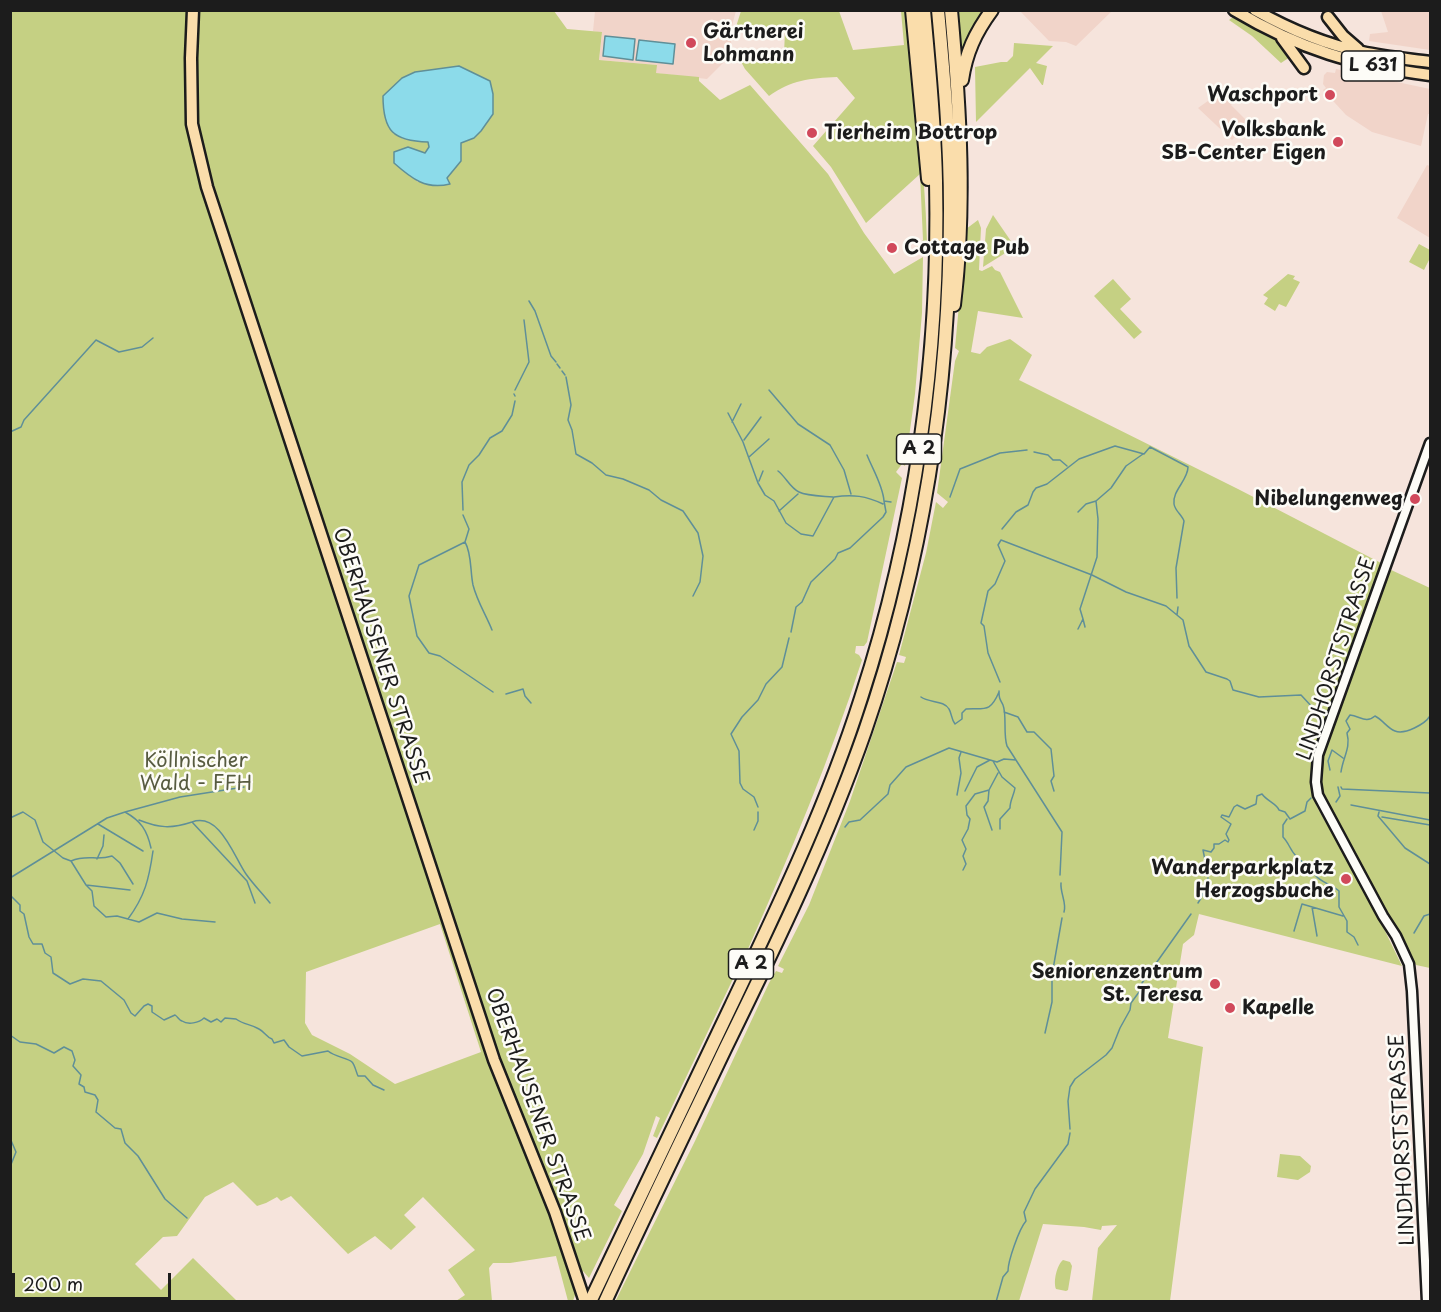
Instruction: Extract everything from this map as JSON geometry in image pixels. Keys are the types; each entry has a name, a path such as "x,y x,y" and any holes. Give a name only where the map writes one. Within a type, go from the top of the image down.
{"highway":[{"name":"A 2","path":"605,1302 802,887 847,780 866,728 894,637 922,519 935,439 945,339 950,205 948,136 938,10"},
{"path":"945,339 952,320 961,232 962,171 959,99 951,10"},
{"path":"959,99 968,52 975,34 992,10"},
{"name":"A 2","path":"590,1302 792,875 835,773 862,698 885,615 917,465 928,376 935,280 929,267 928,174 915,12"}],"main road":[{"name":"OBERHAUSENER STRASSE","path":"194,10 191,58 192,124 207,188 494,1060 555,1212 585,1302"},
{"name":"L 631","path":"1234,10 1279,35 1317,51 1396,70 1431,75"},
{"name":"L 631","path":"1255,10 1321,40 1363,52 1431,62"},
{"path":"1328,17 1343,36 1363,52"},
{"path":"1279,35 1304,68"}],"street":[{"name":"LINDHORSTSTRASSE","path":"1427,1302 1410,969 1396,936 1323,805 1316,782 1318,755 1401,520 1431,443"}],"shaded area":[{"path":"595,11 736,11 730,33 733,58 726,60 707,79 656,73 656,65 599,60 602,33 593,31"},
{"path":"1020,11 1112,11 1076,46 1066,42 1049,41"},
{"path":"1381,11 1430,11 1430,50 1369,41 1370,34 1388,32"},
{"path":"1336,69 1430,89 1430,114 1428,114 1421,146 1372,132 1346,115 1323,90 1326,88 1323,84 1324,75 1327,72 1335,73"},
{"path":"1229,86 1237,98 1231,105 1249,123 1232,140 1198,108"},
{"path":"1427,165 1430,166 1430,238 1397,218"}],"green space":[{"name":"Köllnischer Wald - FFH","path":"10,11 554,11 567,29 602,32 599,60 657,65 656,73 699,77 699,81 720,100 750,85 828,174 864,233 894,274 923,257 922,313 915,394 905,466 902,464 896,472 902,478 867,642 864,646 856,646 855,653 862,660 837,734 748,949 741,951 739,956 742,960 657,1138 653,1136 660,1118 656,1116 643,1154 614,1205 622,1211 589,1278 583,1271 573,1301 568,1301 556,1256 510,1263 493,1263 489,1268 492,1301 456,1301 465,1295 448,1270 475,1250 423,1197 404,1215 416,1227 391,1250 375,1236 348,1254 291,1196 281,1201 277,1197 257,1206 233,1182 205,1197 177,1236 163,1237 135,1264 161,1290 193,1258 237,1301 11,1301","holes":["445,68 493,114 474,138 461,143 461,161 447,178 450,183 418,182 394,163 408,147 425,153 429,147 428,142 404,139 393,133 415,72","440,924 481,1052 395,1084 350,1054 312,1035 305,1023 306,972"]},
{"path":"741,11 839,11 853,50 904,45 901,11 905,11 922,156 927,243 919,249 917,247 923,240 920,174 866,223 831,167 813,146 855,98 837,77 801,81 785,86 769,96 745,69 739,58 744,58 744,54 784,54 785,31 735,30"},
{"path":"955,11 988,11 960,72"},
{"path":"1233,17 1279,42 1293,55 1281,63 1252,36 1229,20"},
{"path":"1014,43 1053,46 1036,63 1047,66 1043,85 1030,68 976,122 975,67 1007,62 1013,56"},
{"path":"993,215 1015,247 983,267 986,229"},
{"path":"978,220 981,228 979,270 982,271 992,266 1000,272 1023,318 978,311 971,352 980,354 987,347 1010,339 1032,355 1019,380 1381,563 1314,753 1311,782 1317,807 1373,906 1402,966 1199,914 1194,935 1183,944 1168,1038 1203,1047 1170,1301 1092,1301 1098,1248 1117,1225 1102,1226 1101,1230 1043,1224 1019,1301 615,1302 695,1141 769,983 776,971 782,973 784,969 778,966 809,905 850,801 897,662 904,663 906,657 899,655 926,553 936,502 943,508 948,502 937,493 955,361 959,351 955,348 966,229"},
{"path":"1419,244 1430,250 1430,258 1424,270 1409,262"},
{"path":"1288,274 1295,276 1293,279 1300,282 1286,307 1279,304 1275,311 1264,304 1268,298 1263,295"},
{"path":"1113,279 1131,299 1120,309 1142,332 1134,339 1094,296"},
{"path":"1389,569 1430,588 1430,968 1416,965 1412,958 1321,793 1318,768"},
{"path":"1280,1154 1300,1156 1311,1166 1310,1172 1298,1180 1277,1177"},
{"path":"1063,1260 1070,1262 1072,1266 1066,1291 1056,1289 1055,1286 1057,1269"}],"water":[{"path":"605,36 635,39 633,60 603,56"},
{"path":"639,40 675,44 673,64 636,60"},
{"path":"459,66 490,81 493,94 493,114 474,138 461,143 461,161 447,178 450,184 434,186 413,178 394,163 394,152 408,147 425,153 429,147 428,142 406,139 392,132 385,118 383,96 402,78 415,72"}],"waterway":[{"path":"529,301 535,311 551,356 556,362"},
{"path":"515,390 529,362 524,320"},
{"path":"10,432 21,427 24,420 96,340 119,352 142,347 153,338"},
{"path":"557,364 560,368"},
{"path":"562,371 565,375"},
{"path":"566,377 571,405 568,420 576,454 592,463 606,475 623,479 649,490 661,500 683,511 698,533 703,556 700,582 693,596"},
{"path":"769,390 798,424 830,445 844,470 851,494"},
{"path":"463,510 462,482 469,465 490,438 502,431 512,415 515,401"},
{"path":"732,422 741,404"},
{"path":"728,413 765,495 774,501 786,523 801,534 813,536 834,497 859,496 883,504"},
{"path":"744,440 761,417"},
{"path":"749,457 769,439"},
{"path":"1002,529 1016,512 1028,505 1036,488 1047,484 1079,459 1115,446 1144,454 1150,447 1188,467 1174,499 1175,506 1184,521 1176,568 1177,598"},
{"path":"950,497 960,469 1000,453 1027,450"},
{"path":"1034,452 1048,455 1053,460 1060,460 1067,466"},
{"path":"1078,629 1083,619 1080,609 1097,557 1096,501 1111,488 1126,466 1143,454"},
{"path":"867,455 880,484 884,501"},
{"path":"759,481 763,471"},
{"path":"778,471 799,492 833,497"},
{"path":"779,511 798,494"},
{"path":"791,632 796,607 802,602 811,582 835,559 838,553 850,548 883,517 886,512 884,501 891,502"},
{"path":"1078,512 1086,504 1096,501"},
{"path":"463,515 469,529 465,542 470,557 473,585 492,630"},
{"path":"1000,682 988,653 984,626 981,623 988,591 995,584 1005,561 998,545 1001,540 1092,575 1126,592 1166,606 1183,620 1189,646 1206,672 1227,679 1233,690 1259,697 1301,695 1314,709 1322,713"},
{"path":"465,542 419,565 409,596 417,636 429,653 440,656 493,692"},
{"path":"1177,615 1178,607"},
{"path":"1083,619 1085,627"},
{"path":"758,807 754,797 743,789 740,783 739,751 731,734 742,717 758,700 766,684 782,667 789,638"},
{"path":"506,694 523,689 531,703"},
{"path":"999,691 1004,709 1007,746 1062,832 1060,875"},
{"path":"921,697 947,706 955,724 962,719 962,713 966,709 982,709 990,706 999,692"},
{"path":"1004,712 1018,717 1027,732 1034,732 1051,749 1054,776 1051,781 1054,791"},
{"path":"1341,772 1347,748 1347,733 1350,729 1346,721 1350,715 1366,719 1375,716 1392,730 1399,732 1414,728 1430,716"},
{"path":"845,827 849,822 860,820 888,794 890,785 906,767 949,748 997,762 1004,759 1016,760"},
{"path":"1330,770 1328,761 1332,750 1343,758"},
{"path":"957,795 961,773 959,758 961,752"},
{"path":"965,791 977,767 990,760"},
{"path":"993,761 1002,777 1015,788 1010,808 1000,819 1000,829"},
{"path":"992,830 984,807 988,801 989,790 998,773"},
{"path":"125,812 180,797 244,787"},
{"path":"1336,802 1340,796 1338,787"},
{"path":"1341,787 1342,789 1430,793"},
{"path":"963,870 966,864 963,856 966,849 962,840 970,819 966,806 975,794 989,790"},
{"path":"1210,872 1211,869 1205,860 1203,850 1211,852 1214,844 1229,840 1226,834 1231,824 1221,817 1222,815 1229,817 1237,805 1245,809 1256,804 1257,796 1262,794 1279,810 1285,812 1290,819 1305,811 1307,802 1311,798"},
{"path":"1351,805 1430,820"},
{"path":"10,818 23,812 35,820 43,842 63,858 71,861 92,891 94,906 106,917 117,916 139,922 157,913 182,919 215,922"},
{"path":"10,878 107,818 125,812 142,827 148,836 151,848"},
{"path":"754,830 758,821 758,812"},
{"path":"1379,812 1378,816 1405,848 1430,864"},
{"path":"1382,817 1430,825"},
{"path":"1287,819 1283,825 1283,837 1294,854 1311,868 1318,878 1339,891 1339,907 1347,921 1347,932 1354,937 1358,945"},
{"path":"139,820 165,827 192,822 247,881 255,903"},
{"path":"192,822 202,821 218,830 231,847 246,874 270,903"},
{"path":"98,824 143,851"},
{"path":"97,859 103,846 104,835"},
{"path":"128,919 139,903 145,887 153,851"},
{"path":"71,861 112,856 120,863 133,884"},
{"path":"1198,903 1208,878"},
{"path":"1061,883 1064,912"},
{"path":"86,885 130,890"},
{"path":"10,895 20,905 20,911 24,914 29,937 33,944 42,944 45,953 51,957 53,973 70,984 83,979 101,981 124,1000 135,1016 148,1004 152,1006 152,1012 164,1020 175,1015 181,1021 190,1023 204,1018 211,1022 217,1019 221,1022 225,1018 236,1019 261,1030 274,1043 284,1040 289,1047 302,1056 328,1051 350,1061 358,1076 365,1076 373,1085 384,1090"},
{"path":"1294,931 1302,904 1343,916"},
{"path":"1312,907 1317,936"},
{"path":"1070,1129 1068,1101 1070,1087 1075,1079 1112,1048 1130,1010 1131,1003 1142,988 1142,983 1191,914"},
{"path":"1414,933 1424,916 1430,914"},
{"path":"1045,1033 1052,1002 1052,975 1062,918"},
{"path":"10,1035 20,1042 36,1044 54,1053 64,1047 72,1051 75,1060 73,1066 81,1075 79,1084 84,1087 85,1092 95,1095 98,1100 96,1112 115,1128 121,1129 125,1143 138,1156 165,1199 187,1218"},
{"path":"996,1302 1003,1277 1008,1271 1014,1245 1026,1221 1024,1212 1035,1189 1068,1144 1070,1133"},
{"path":"10,1138 16,1152 10,1167"}],"place":[{"name":"Gärtnerei Lohmann","path":"691,43"},
{"name":"Waschport","path":"1330,95"},
{"name":"Tierheim Bottrop","path":"812,133"},
{"name":"Volksbank SB-Center Eigen","path":"1338,142"},
{"name":"Cottage Pub","path":"892,248"},
{"name":"Nibelungenweg","path":"1415,499"},
{"name":"Wanderparkplatz Herzogsbuche","path":"1346,879"},
{"name":"Seniorenzentrum St. Teresa","path":"1215,984"},
{"name":"Kapelle","path":"1230,1008"}]}
